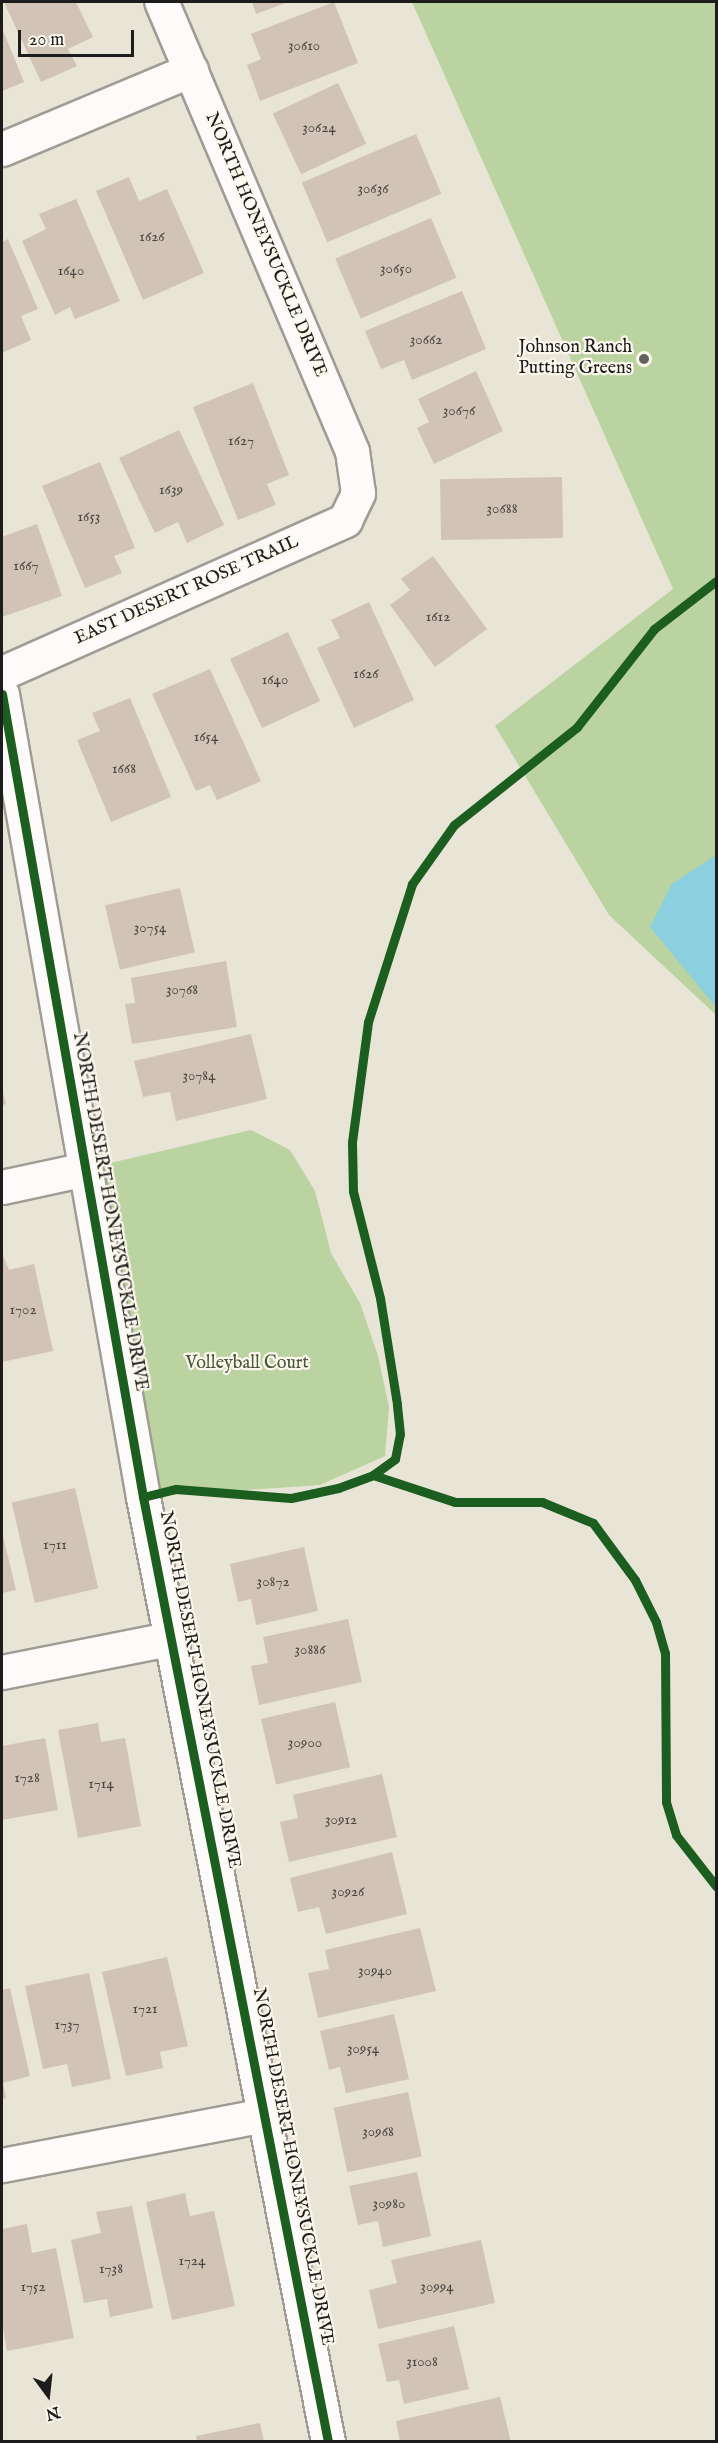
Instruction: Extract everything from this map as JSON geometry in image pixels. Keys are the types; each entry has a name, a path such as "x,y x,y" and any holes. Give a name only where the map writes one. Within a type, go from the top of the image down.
{"street":[{"name":"NORTH HONEYSUCKLE DRIVE","path":"161,2 352,451 358,493"},
{"path":"2,149 191,70"},
{"name":"EAST DESERT ROSE TRAIL","path":"2,673 345,520 358,493"},
{"name":"NORTH DESERT HONEYSUCKLE DRIVE","path":"2,694 143,1497 174,1638 328,2442"},
{"path":"2,1187 85,1169"},
{"path":"2,1672 174,1638"},
{"path":"2,2165 265,2115"}],"green space":[{"name":"Johnson Ranch Putting Greens","path":"412,2 716,2 716,1015 609,915 495,726 673,589"},
{"name":"Volleyball Court","path":"251,1130 290,1150 315,1191 331,1253 360,1303 378,1356 389,1407 385,1456 320,1485 143,1497 85,1169"}],"water":[{"path":"716,855 716,1007 650,927 672,884"}],"building":[{"path":"4,2 76,2 93,37 68,49 77,66 41,82"},
{"path":"252,2 288,2 256,14"},
{"path":"334,2 358,63 260,101 247,65 261,59 251,34"},
{"path":"2,28 24,82 2,91"},
{"path":"338,83 366,144 301,174 273,113"},
{"path":"416,134 441,194 327,242 302,182"},
{"path":"129,177 139,201 167,189 204,273 143,300 96,191"},
{"path":"76,199 120,301 75,319 70,307 55,315 22,241 46,229 39,214"},
{"path":"431,218 456,278 361,318 335,259"},
{"path":"8,239 38,309 21,316 31,340 2,353 2,242"},
{"path":"462,291 486,349 412,380 404,360 381,369 365,331"},
{"path":"476,371 503,431 434,464 417,428 429,422 418,399"},
{"path":"253,383 289,475 267,484 276,505 238,520 193,407"},
{"path":"179,430 224,525 187,543 178,522 155,533 119,458"},
{"path":"100,462 135,548 114,556 122,573 85,588 42,486"},
{"path":"562,477 563,538 441,540 440,479"},
{"path":"37,524 62,596 2,617 2,537"},
{"path":"433,556 487,629 435,667 390,605 410,590 401,579"},
{"path":"369,602 414,700 354,728 317,648 340,638 331,620"},
{"path":"288,632 320,701 262,728 230,659"},
{"path":"210,669 261,781 217,800 210,785 196,791 152,694"},
{"path":"130,698 171,797 111,822 77,740 100,731 92,713"},
{"path":"180,888 195,952 120,970 105,905"},
{"path":"226,961 237,1027 132,1044 125,1004 135,1003 131,978"},
{"path":"251,1034 267,1099 176,1121 170,1092 143,1097 134,1061"},
{"path":"2,1090 6,1104 2,1105"},
{"path":"2,1253 9,1270 34,1264 53,1351 2,1362"},
{"path":"75,1488 98,1588 35,1603 12,1503"},
{"path":"2,1532 16,1590 2,1593"},
{"path":"304,1547 318,1611 256,1625 251,1599 238,1602 230,1564"},
{"path":"348,1619 362,1682 259,1705 251,1666 268,1663 263,1637"},
{"path":"335,1702 350,1767 276,1784 261,1719"},
{"path":"98,1723 101,1742 125,1738 141,1826 78,1838 58,1730"},
{"path":"45,1738 58,1810 2,1820 2,1746"},
{"path":"382,1774 397,1837 289,1862 280,1822 298,1818 293,1795"},
{"path":"392,1852 407,1914 326,1934 319,1907 298,1912 290,1878"},
{"path":"420,1928 436,1991 318,2018 308,1973 329,1969 325,1950"},
{"path":"167,1957 188,2046 160,2052 163,2068 126,2076 102,1972"},
{"path":"89,1973 111,2079 72,2087 67,2064 43,2069 25,1986"},
{"path":"10,1988 30,2076 3,2083 6,2098 2,2099 2,1990"},
{"path":"394,2014 409,2079 346,2093 340,2067 329,2070 320,2031"},
{"path":"408,2092 422,2157 347,2172 334,2108"},
{"path":"417,2172 431,2236 383,2247 378,2221 358,2225 349,2186"},
{"path":"185,2193 190,2216 214,2211 235,2306 172,2320 146,2202"},
{"path":"132,2206 153,2308 110,2317 107,2299 84,2303 71,2240 101,2233 96,2212"},
{"path":"27,2224 32,2253 56,2248 74,2338 7,2351 2,2322 2,2229"},
{"path":"481,2240 495,2303 378,2329 369,2290 397,2283 391,2260"},
{"path":"454,2326 469,2389 404,2404 399,2380 387,2382 378,2344"},
{"path":"500,2397 511,2442 400,2442 396,2421"},
{"path":"260,2423 264,2442 197,2442 196,2436"}],"cycle path":[{"path":"143,1497 176,1489 291,1498 338,1488 373,1475 395,1459 400,1434 397,1404 380,1298 353,1191 352,1142 368,1022 412,884 454,825 577,727 654,629 716,581"},
{"path":"2,694 143,1497 328,2442"},
{"path":"373,1475 455,1502 542,1502 593,1523 635,1580 656,1622 665,1653 666,1802 676,1835 716,1886"}],"place":[{"name":"Johnson Ranch Putting Greens","path":"644,359"}]}
